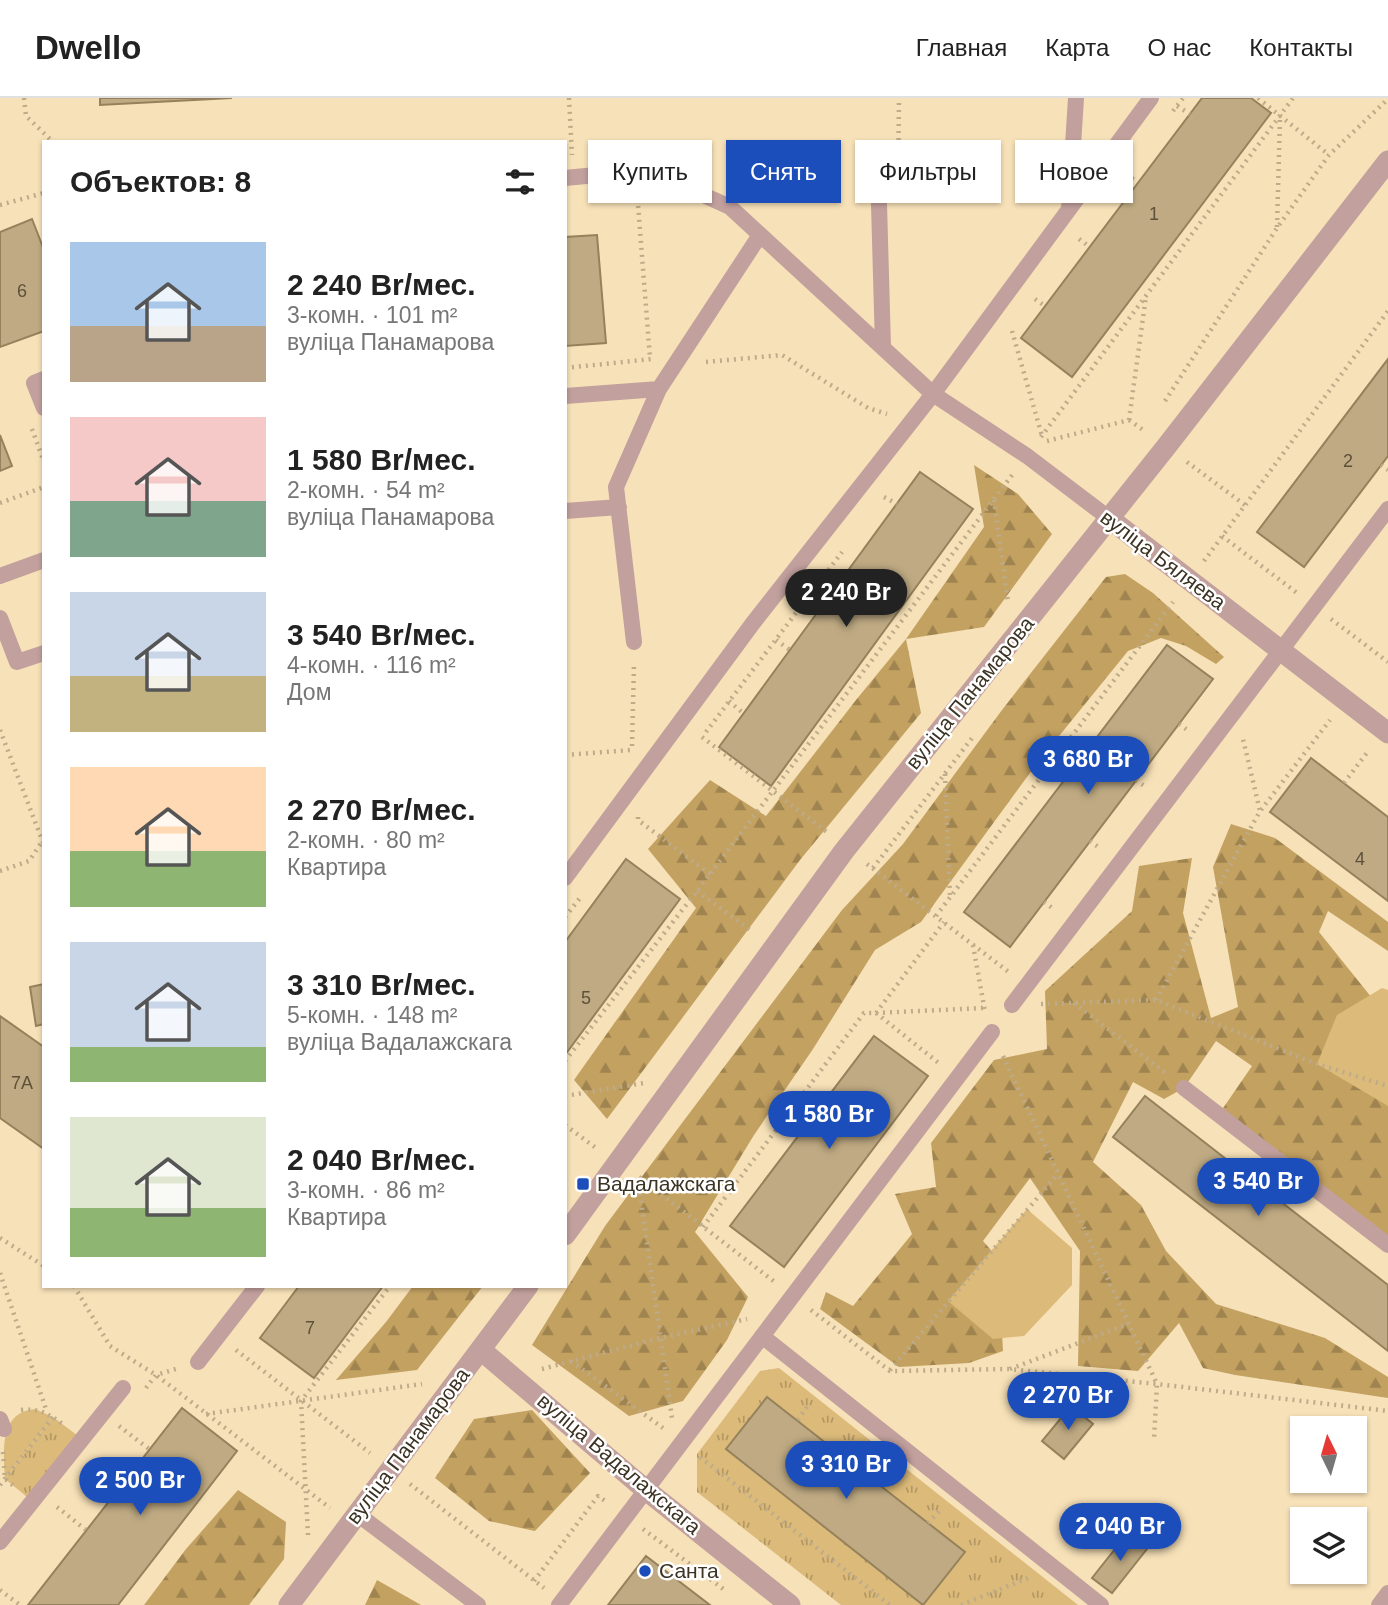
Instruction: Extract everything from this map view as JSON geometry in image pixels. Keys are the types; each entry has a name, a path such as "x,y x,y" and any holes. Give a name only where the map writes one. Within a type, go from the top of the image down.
{"street":[{"name":"вуліца Панамарова","path":"567,1232 841,846 1110,519 1388,161"},
{"name":"вуліца Бяляева","path":"1110,519 1388,733"},
{"name":"вуліца Панамарова","path":"289,1605 347,1514 481,1350 527,1288"},
{"name":"вуліца Вадалажскага","path":"481,1350 515,1376 646,1490 790,1605"}],"lane":[{"path":"1069,209 1076,98"},
{"path":"567,875 753,623 933,394 1151,98"},
{"name":"вуліца Бяляева","path":"570,178 588,176"},
{"name":"вуліца Бяляева","path":"712,199 730,207 933,394 1027,456 1110,519"},
{"path":"879,204 883,347"},
{"path":"634,642 616,487 659,389 760,235"},
{"path":"42,380 34,383 42,403"},
{"path":"567,396 659,389"},
{"path":"567,511 619,507"},
{"path":"1012,1005 1388,509"},
{"path":"0,576 42,561"},
{"path":"0,618 17,662 42,654"},
{"path":"562,1604 625,1516 992,1032"},
{"path":"1184,1087 1388,1245"},
{"path":"198,1362 255,1288"},
{"path":"762,1336 1101,1605"},
{"path":"0,1542 123,1388"},
{"path":"347,1514 478,1605"},
{"path":"1379,1605 1388,1593"}],"path":[{"path":"24,98 26,116 51,140"},
{"path":"569,98 570,178"},
{"path":"1258,98 1329,155"},
{"path":"1147,295 1129,420 1036,444 1293,98"},
{"path":"1160,409 1277,228 1329,155 1388,99"},
{"path":"1177,106 1190,114"},
{"path":"1277,228 1280,114"},
{"path":"1133,179 1138,182"},
{"path":"0,205 42,194"},
{"path":"638,203 650,359"},
{"path":"1079,239 1090,247"},
{"path":"1035,299 1045,306"},
{"path":"936,916 1190,580 1388,311"},
{"path":"1012,331 1042,436"},
{"path":"567,368 650,359 674,365 782,355 868,408 911,422"},
{"path":"1138,442 1152,420"},
{"path":"1381,465 1388,470"},
{"path":"567,1058 1016,470"},
{"path":"0,503 42,487"},
{"path":"877,508 892,487"},
{"path":"884,497 897,504"},
{"path":"994,499 1008,603"},
{"path":"694,747 845,549"},
{"path":"829,570 841,580"},
{"path":"776,640 790,650"},
{"path":"729,701 744,714"},
{"path":"1236,710 1260,811"},
{"path":"1330,719 1260,811 1156,1000 1317,1064 1388,1086"},
{"path":"0,730 42,839"},
{"path":"702,737 1018,979"},
{"path":"567,755 632,750"},
{"path":"1344,783 1369,750"},
{"path":"945,773 950,896"},
{"path":"630,831 646,810"},
{"path":"0,871 29,860 42,843"},
{"path":"697,891 753,932"},
{"path":"567,914 582,895"},
{"path":"876,1013 944,922"},
{"path":"972,944 984,1008 992,1032 1157,1384 1154,1439"},
{"path":"1073,1003 1184,1087"},
{"path":"703,1227 864,1013 876,1013 949,1071"},
{"path":"567,1096 647,1083"},
{"path":"567,1128 606,1154"},
{"path":"672,1424 637,1175 890,1371 1009,1369 1388,1411"},
{"path":"890,1371 1057,1175"},
{"path":"0,1238 42,1265"},
{"path":"0,1273 50,1415 0,1485"},
{"path":"75,1288 110,1346 156,1375 306,1490 347,1514"},
{"path":"308,1542 301,1401 388,1288"},
{"path":"515,1376 752,1317"},
{"path":"1009,1369 1128,1324"},
{"path":"236,1350 379,1460"},
{"path":"571,1361 664,1428"},
{"path":"206,1414 423,1384"},
{"path":"797,1420 815,1396"},
{"path":"117,1424 149,1449"},
{"path":"681,1442 890,1605"},
{"path":"860,1469 880,1448"},
{"path":"407,1482 562,1604"},
{"path":"534,1581 598,1496 734,1597"},
{"path":"929,1523 947,1501"},
{"path":"54,1504 86,1530"},
{"path":"961,1605 1038,1573"},
{"path":"0,1590 20,1605"}],"green space":[{"path":"974,465 1018,494 1052,534 984,627 906,639 984,527"},
{"path":"1125,574 1153,593 1224,657 1216,664 1186,646 1161,638 1128,651 1038,762 921,922 875,950 813,1049 754,1135 695,1232 748,1297 727,1340 683,1401 629,1416 532,1345 605,1226 842,910 903,844 1002,710 1106,577"},
{"path":"906,639 921,713 800,860 607,1119 574,1080 696,908 648,849 710,780 766,816"},
{"path":"1231,824 1275,838 1388,922 1388,951 1328,911 1319,932 1388,1018 1388,1245 1219,1114 1252,1066 1216,1041 1184,1088 1164,1099 1133,1082 1093,1162 1141,1205 1166,1251 1216,1304 1325,1338 1388,1377 1388,1398 1203,1368 1179,1323 1138,1371 1078,1366 1080,1251 1030,1178 983,1241 1006,1267 1000,1297 1003,1351 969,1363 899,1367 820,1309 826,1292 853,1306 912,1234 895,1194 936,1187 931,1143 994,1060 1047,1049 1045,991 1132,911 1139,866 1192,858 1183,913 1211,1018 1238,1007 1213,867"},
{"path":"1382,988 1388,990 1388,1106 1317,1064 1337,1015"},
{"path":"1027,1209 1072,1248 1072,1285 1024,1336 993,1339 948,1301"},
{"path":"412,1288 481,1288 417,1370 336,1380"},
{"path":"779,1368 1078,1605 841,1605 697,1492 697,1454 760,1371"},
{"path":"35,1409 53,1417 5,1479 4,1444 10,1424 15,1417"},
{"path":"532,1410 590,1473 535,1531 489,1521 435,1478 474,1419"},
{"path":"53,1417 82,1439 32,1501 5,1479"},
{"path":"238,1490 286,1522 284,1559 249,1605 144,1605 186,1549"},
{"path":"377,1580 421,1605 365,1605"}],"building":[{"path":"100,98 232,98 100,105"},
{"path":"1202,98 1251,98 1271,113 1072,377 1021,338 1123,203 1133,203 1133,189"},
{"path":"32,219 42,245 42,332 0,347 0,232"},
{"path":"597,235 606,343 567,346 567,237"},
{"path":"1388,359 1388,456 1304,567 1257,532"},
{"path":"0,435 12,466 0,471"},
{"path":"920,472 973,509 771,786 719,747"},
{"path":"1167,645 1213,679 1010,947 964,912"},
{"path":"1311,758 1388,817 1388,901 1270,812"},
{"path":"626,859 680,899 567,1052 567,939"},
{"path":"42,984 42,1024 36,1026 30,987"},
{"path":"0,1016 42,1046 42,1148 0,1118"},
{"path":"874,1036 928,1076 784,1267 730,1226"},
{"path":"1145,1096 1388,1285 1388,1351 1113,1137"},
{"path":"298,1288 382,1288 314,1378 260,1338"},
{"path":"767,1397 965,1552 923,1605 726,1449"},
{"path":"1071,1406 1093,1424 1064,1459 1042,1441"},
{"path":"182,1408 237,1451 118,1605 28,1605"},
{"path":"1127,1534 1147,1549 1112,1593 1092,1578"},
{"path":"646,1556 710,1605 608,1605"}],"place":[{"name":"Вадалажскага","path":"583,1184"},
{"name":"Санта","path":"645,1571"}]}
